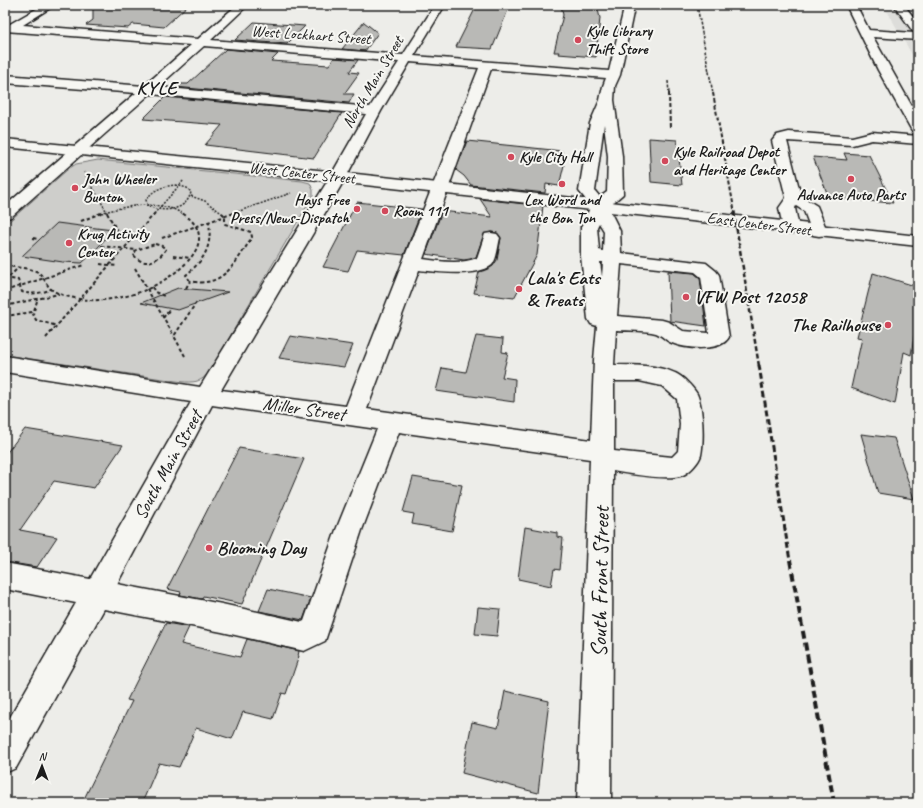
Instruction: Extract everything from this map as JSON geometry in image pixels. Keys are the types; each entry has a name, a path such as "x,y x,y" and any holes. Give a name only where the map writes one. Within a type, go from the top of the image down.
{"street":[{"path":"7,29 50,5"},
{"path":"5,214 61,164 79,151 243,5"},
{"name":"North Main Street","path":"338,176 374,111 440,5"},
{"path":"608,100 598,123 594,137 587,191 599,206 615,194 615,156 608,100 609,86 614,75 628,13 628,5"},
{"path":"851,5 865,33 906,97 918,129"},
{"path":"899,5 912,6"},
{"path":"899,5 918,31"},
{"name":"West Lockhart Street","path":"7,29 487,64 614,75"},
{"path":"865,33 918,37"},
{"path":"352,416 412,264 487,64"},
{"path":"5,79 146,90 374,111"},
{"path":"819,231 811,209 794,198 779,141 782,138 789,136 852,141 872,136 918,140"},
{"name":"West Center Street","path":"5,143 338,176 440,189 599,206"},
{"name":"South Main Street","path":"5,757 206,396 338,176"},
{"path":"791,228 787,208 794,198"},
{"name":"East Center Street","path":"599,206 918,241"},
{"name":"South Front Street","path":"599,206 589,227 590,256 604,366"},
{"name":"South Front Street","path":"594,803 604,366 612,258 612,231 599,206"},
{"path":"412,264 456,267 480,264 485,261 491,238"},
{"path":"590,256 700,267 710,275 719,336 710,341 678,338 662,328 607,322"},
{"name":"Miller Street","path":"5,364 206,396 352,416 603,455 641,465 677,468 690,455 691,424 687,396 668,379 604,366"},
{"path":"5,576 222,618 304,637 315,631 349,530 391,422"}],"path":[{"path":"84,172 118,232 145,235"},
{"path":"46,338 185,179"},
{"path":"147,205 146,200 155,190 169,186 188,188 191,192 191,196"},
{"path":"162,238 291,193"},
{"path":"147,205 157,210 171,209 184,204 191,196"},
{"path":"190,282 204,284 219,280 226,274 252,237 251,232 225,224 224,216 208,202 198,197 191,196"},
{"path":"5,306 37,300 58,294 81,298 108,300 147,290 174,274 190,258 196,251 199,238 194,222 186,214 161,206 147,205 121,208 81,221"},
{"path":"190,282 186,275 197,266 206,254 211,240 209,222"},
{"path":"33,238 38,238"},
{"path":"101,246 136,250 151,244 162,245 166,249 162,256 146,262 137,260 134,255 136,250"},
{"path":"173,256 190,258"},
{"path":"100,264 117,266"},
{"path":"5,291 84,265"},
{"path":"5,266 36,271 39,273 47,286 58,294"},
{"path":"6,279 18,268"},
{"path":"135,268 185,356"},
{"path":"6,279 18,280 22,292 26,293 42,293 52,289"},
{"path":"186,288 190,282"},
{"path":"152,287 155,292 164,296"},
{"path":"37,300 33,312 36,320 57,326"},
{"path":"174,336 196,303 193,302"},
{"path":"163,318 170,309"},
{"path":"5,316 33,312"}],"shaded area":[{"path":"884,6 918,8 918,65"},
{"path":"98,160 310,183 313,190 313,196 207,374 199,381 176,381 5,355 5,225 67,170 76,164"}],"building":[{"path":"93,5 188,5 164,27 133,24 128,28 86,25 93,20"},
{"path":"477,5 510,5 492,49 456,47"},
{"name":"Kyle Library Thift Store","path":"561,5 597,6 600,18 596,57 558,54 559,52 554,52 563,15"},
{"path":"254,22 305,26 287,44 235,40"},
{"path":"364,22 378,33 365,51 342,49"},
{"path":"226,49 278,54 271,61 329,65 334,58 358,60 349,72 359,73 344,94 354,94 349,103 175,87 179,84 188,84"},
{"path":"165,97 342,113 314,158 205,145 222,125 143,119"},
{"name":"Kyle Railroad Depot and Heritage Center","path":"649,138 677,140 682,185 651,182"},
{"name":"Kyle City Hall","path":"467,141 562,151 561,164 564,165 559,186 546,184 545,193 471,185 464,176 456,170"},
{"name":"Advance Auto Parts","path":"844,153 869,155 893,203 829,198 813,157 847,160"},
{"path":"480,199 543,206 537,255 514,298 474,293 479,272 493,266 497,260 501,238 497,233 491,232 484,234 476,257 470,259 464,260 426,254 442,211 492,217"},
{"path":"357,202 422,209 404,255 357,250 348,271 323,267"},
{"name":"Krug Activity Center","path":"57,223 113,230 82,263 63,262 22,256"},
{"name":"VFW Post 12058","path":"668,271 694,273 700,278 706,326 670,321"},
{"name":"The Railhouse","path":"873,273 918,287 918,314 911,355 904,352 895,404 851,388 862,338 857,337"},
{"path":"178,288 228,292 178,310 141,303"},
{"path":"290,336 353,345 344,367 279,358"},
{"path":"476,336 503,339 502,352 508,353 502,377 515,379 514,402 436,391 442,368 466,372"},
{"path":"25,429 123,445 94,488 54,481 20,530 57,537 37,567 5,562 5,455"},
{"path":"861,434 894,438 914,499 878,493"},
{"path":"239,448 304,459 242,604 203,596 202,599 180,595 181,592 167,589"},
{"path":"413,477 462,485 452,531 412,524 414,514 403,512"},
{"path":"525,527 557,533 557,537 563,538 560,570 554,569 551,586 518,579"},
{"path":"268,589 311,598 303,620 259,611"},
{"path":"478,607 500,609 497,636 475,634"},
{"path":"166,623 189,627 181,644 240,657 247,639 299,651 299,656 286,694 282,693 273,719 243,712 232,739 196,728 179,767 159,763 142,803 82,803 132,701 127,700"},
{"path":"505,691 549,701 538,793 462,773 472,722 498,728"}],"railway":[{"path":"697,5 713,94"},
{"path":"668,81 669,94"},
{"path":"669,93 670,129"},
{"path":"713,93 735,214"},
{"path":"734,213 759,366"},
{"path":"759,365 790,561"},
{"path":"790,560 834,803"}],"place":[{"name":"Kyle Library Thift Store","path":"578,40"},
{"name":"Kyle City Hall","path":"511,157"},
{"name":"Kyle Railroad Depot and Heritage Center","path":"665,161"},
{"name":"Advance Auto Parts","path":"851,179"},
{"name":"Lex Word and the Bon Ton","path":"562,184"},
{"name":"John Wheeler Bunton","path":"75,188"},
{"name":"Hays Free Press/News-Dispatch","path":"357,209"},
{"name":"Room 111","path":"385,211"},
{"name":"Krug Activity Center","path":"69,243"},
{"name":"Lala's Eats & Treats","path":"519,289"},
{"name":"VFW Post 12058","path":"686,297"},
{"name":"The Railhouse","path":"888,325"},
{"name":"Blooming Day","path":"209,548"}],"district":[{"name":"KYLE","path":"157,88"}]}
